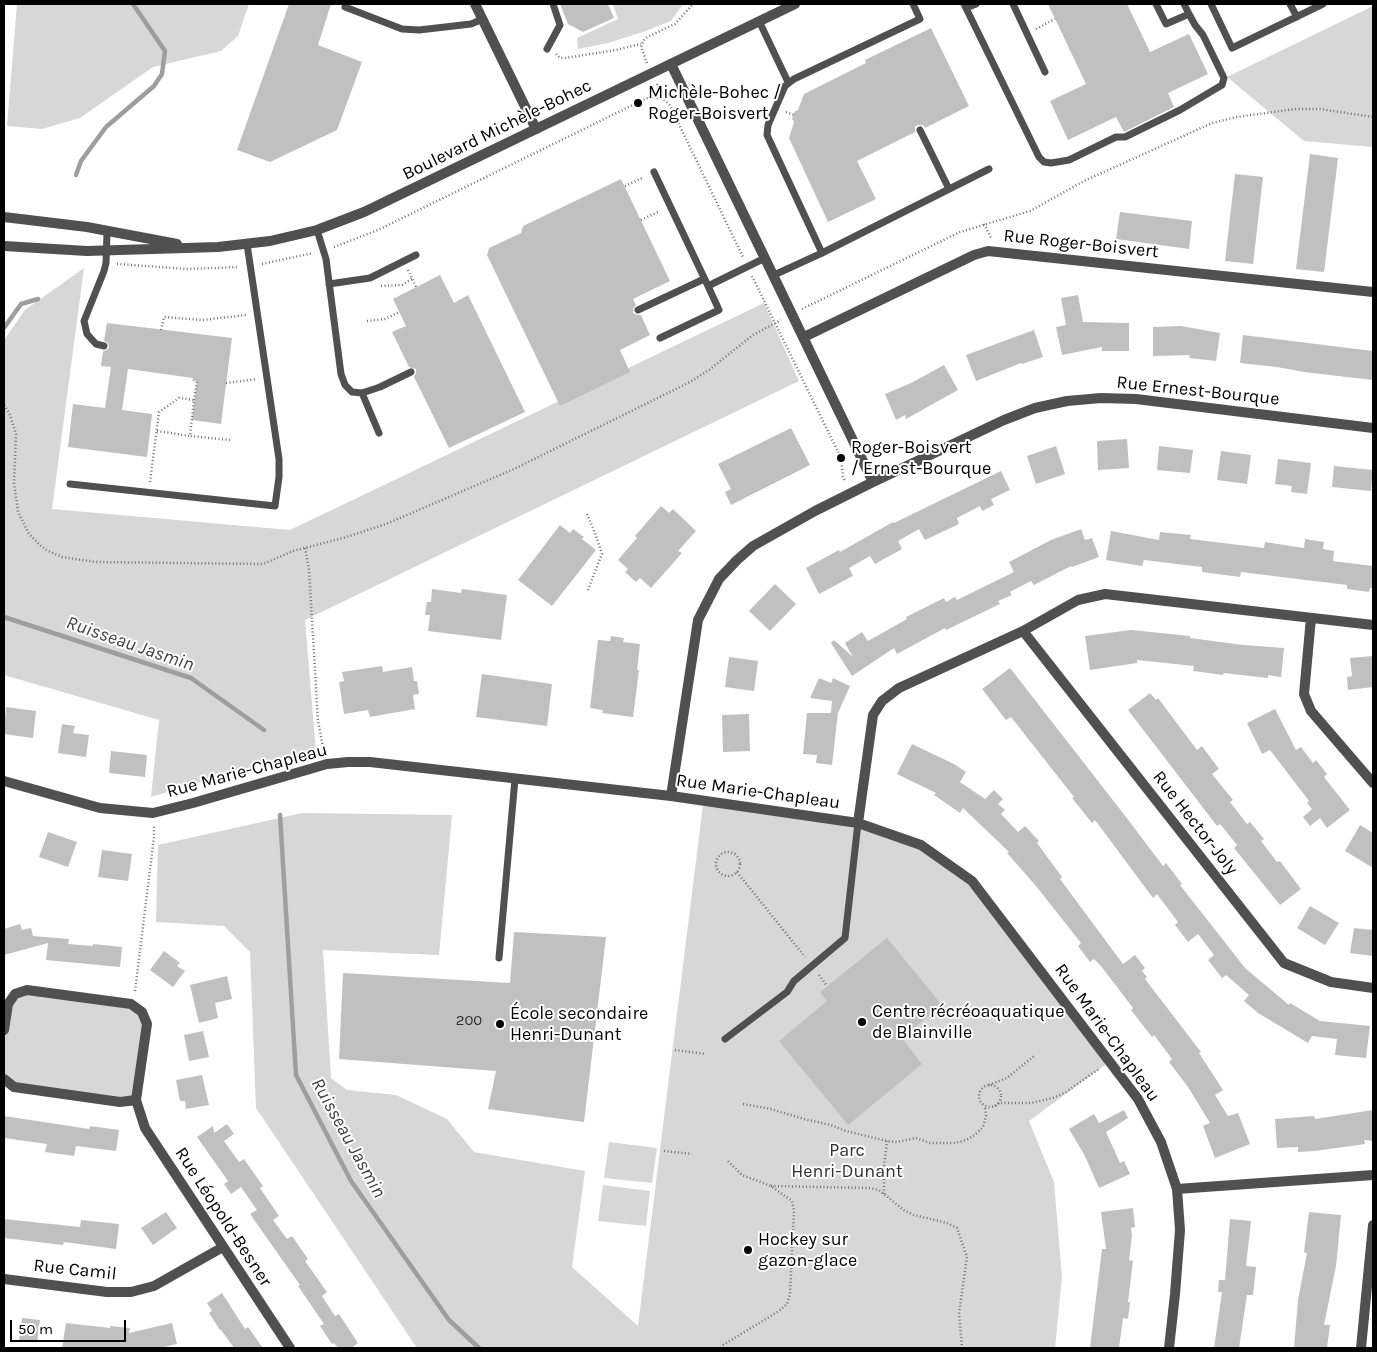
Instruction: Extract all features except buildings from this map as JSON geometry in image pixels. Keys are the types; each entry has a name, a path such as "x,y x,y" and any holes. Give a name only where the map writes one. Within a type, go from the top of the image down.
{"street":[{"path":"475,4 536,129"},
{"name":"Boulevard Michèle-Bohec","path":"4,246 87,251 200,248 270,241 317,230 364,212 795,4"},
{"path":"671,64 873,482"},
{"name":"Boulevard Michèle-Bohec","path":"4,217 87,228 200,248"},
{"name":"Rue Roger-Boisvert","path":"804,337 974,255 988,251 1373,292"},
{"name":"Rue Ernest-Bourque","path":"671,796 698,620 719,579 737,560 753,546 815,512 873,482 1019,413 1051,404 1120,398 1373,428"},
{"path":"858,823 873,715 882,701 899,688 1023,630 1078,600 1105,594 1373,625"},
{"path":"1311,618 1304,694 1311,711 1373,783"},
{"name":"Rue Hector-Joly","path":"1023,630 1284,963 1330,982 1373,988"},
{"name":"Rue Marie-Chapleau","path":"4,781 100,808 153,813 185,806 300,771 337,762 370,762 671,796 858,823 921,845 972,881 1111,1062 1138,1100 1161,1142 1177,1189 1180,1230 1169,1348"},
{"name":"Rue Léopold-Besner","path":"4,1030 8,1004 15,994 27,990 131,1004 142,1012 147,1024 136,1100 145,1128 290,1348"},
{"path":"4,1079 14,1087 120,1102 136,1100"},
{"path":"1177,1189 1373,1175"},
{"path":"1361,1348 1373,1225"},
{"name":"Rue Camil","path":"4,1279 107,1292 130,1292 154,1286 223,1247"}],"lane":[{"path":"549,45 560,25 553,4"},
{"path":"822,252 767,135 768,125 788,82 920,19 913,4"},
{"path":"976,4 965,6 1039,157 1044,162 1051,163 1069,160 1116,137 1125,137 1180,110 1222,85 1224,78 1203,35 1195,25 1184,4"},
{"path":"1012,4 1045,72"},
{"path":"1156,4 1166,24 1189,14"},
{"path":"1211,4 1232,48 1323,4"},
{"path":"1290,4 1297,17"},
{"path":"345,7 397,27 412,30 464,25 483,19"},
{"path":"759,21 788,82"},
{"path":"920,130 949,189"},
{"path":"774,275 989,170"},
{"path":"654,172 719,310 660,338"},
{"path":"317,230 325,254 342,380 345,385 352,392 362,393 412,372"},
{"path":"104,346 96,344 87,334 84,321 104,271 107,232"},
{"path":"70,484 275,506 279,478 278,459 247,244"},
{"path":"329,284 370,278 416,255"},
{"path":"708,286 765,258"},
{"path":"638,310 704,278"},
{"path":"362,393 379,434"},
{"path":"498,958 515,779"},
{"path":"725,1039 788,992 794,980 845,938 858,823"}],"path":[{"path":"549,45 558,57 565,58 641,44 647,37 675,24 693,4"},
{"path":"1044,25 1055,20"},
{"path":"641,44 643,54"},
{"path":"659,89 662,98 669,104 743,256"},
{"path":"340,245 378,230 645,99 650,97 662,98"},
{"path":"807,307 960,232 1030,210 1084,181 1202,127 1224,120 1307,108 1373,117"},
{"path":"785,112 794,115"},
{"path":"625,186 646,176"},
{"path":"641,220 650,216"},
{"path":"984,224 994,241"},
{"path":"263,264 311,254"},
{"path":"113,264 188,269 241,266"},
{"path":"409,272 416,287"},
{"path":"753,277 841,458 844,478"},
{"path":"380,286 402,285 412,279"},
{"path":"367,321 385,319 399,312"},
{"path":"161,330 164,317 203,320 248,314"},
{"path":"4,406 10,415 16,434 14,483 18,512 24,528 41,546 62,557 96,562 256,565 268,563 286,554 386,524 498,476 690,382 709,370 753,335 775,323"},
{"path":"226,383 257,379"},
{"path":"190,436 197,381"},
{"path":"151,472 159,412 179,398 194,400"},
{"path":"157,431 230,440"},
{"path":"587,514 602,554 587,592"},
{"path":"305,548 309,569 314,630 318,721 323,749"},
{"path":"135,991 154,830"},
{"path":"727,852 738,857 740,864 737,872 727,876 720,872 717,862 720,855 727,852"},
{"path":"737,872 828,986"},
{"path":"675,1050 706,1054"},
{"path":"743,1104 771,1109 887,1141 897,1142 916,1138 930,1143 955,1143 975,1135 983,1127 986,1116 985,1106 979,1096 983,1088 1006,1078 1034,1056"},
{"path":"985,1106 995,1106 1000,1103 1031,1103 1053,1098 1066,1092 1111,1062"},
{"path":"988,1085 997,1088 1000,1093 1000,1100 995,1106"},
{"path":"884,1195 884,1167 887,1141"},
{"path":"664,1151 692,1154"},
{"path":"721,1348 787,1304 794,1210 792,1201 771,1186 742,1175 727,1160"},
{"path":"771,1186 870,1188 879,1190 905,1211 947,1223 957,1228 967,1257 959,1313 962,1348"}],"green space":[{"path":"17,4 249,4 238,36 221,51 153,67 80,118 42,129 7,126"},
{"path":"683,4 671,21 608,43 578,49 577,38 618,19 613,5"},
{"path":"1373,6 1373,147 1304,141 1227,77"},
{"path":"84,268 52,509 290,530 764,303 799,381 305,620 316,752 308,750 151,797 159,720 4,675 4,340 25,310"},
{"name":"Parc Henri-Dunant","path":"703,805 857,825 916,847 968,878 1109,1062 1029,1121 1054,1182 1062,1277 1055,1348 417,1348 256,1108 250,952 224,926 156,922 158,845 302,813 452,815 439,955 323,950 331,1078 347,1090 396,1095 447,1119 474,1152 585,1171 572,1267 638,1326"},
{"path":"27,990 131,1004 147,1024 136,1100 14,1087 4,1079 4,1030 8,1004"},
{"path":"609,1142 657,1148 652,1183 604,1178"},
{"path":"603,1185 650,1191 646,1226 598,1221"}],"waterway":[{"path":"76,175 81,161 106,127 154,86 162,74 165,51 133,4"},
{"path":"4,328 21,304 38,299"},
{"name":"Ruisseau Jasmin","path":"4,617 191,678 264,730"},
{"name":"Ruisseau Jasmin","path":"280,815 296,1075 351,1181 449,1320 479,1348"}],"place":[{"name":"Michèle-Bohec / Roger-Boisvert","path":"638,103"},
{"name":"Roger-Boisvert / Ernest-Bourque","path":"841,458"},
{"name":"Centre récréoaquatique de Blainville","path":"862,1022"},
{"name":"École secondaire Henri-Dunant","path":"500,1024"},
{"name":"Hockey sur gazon-glace","path":"748,1250"}]}
